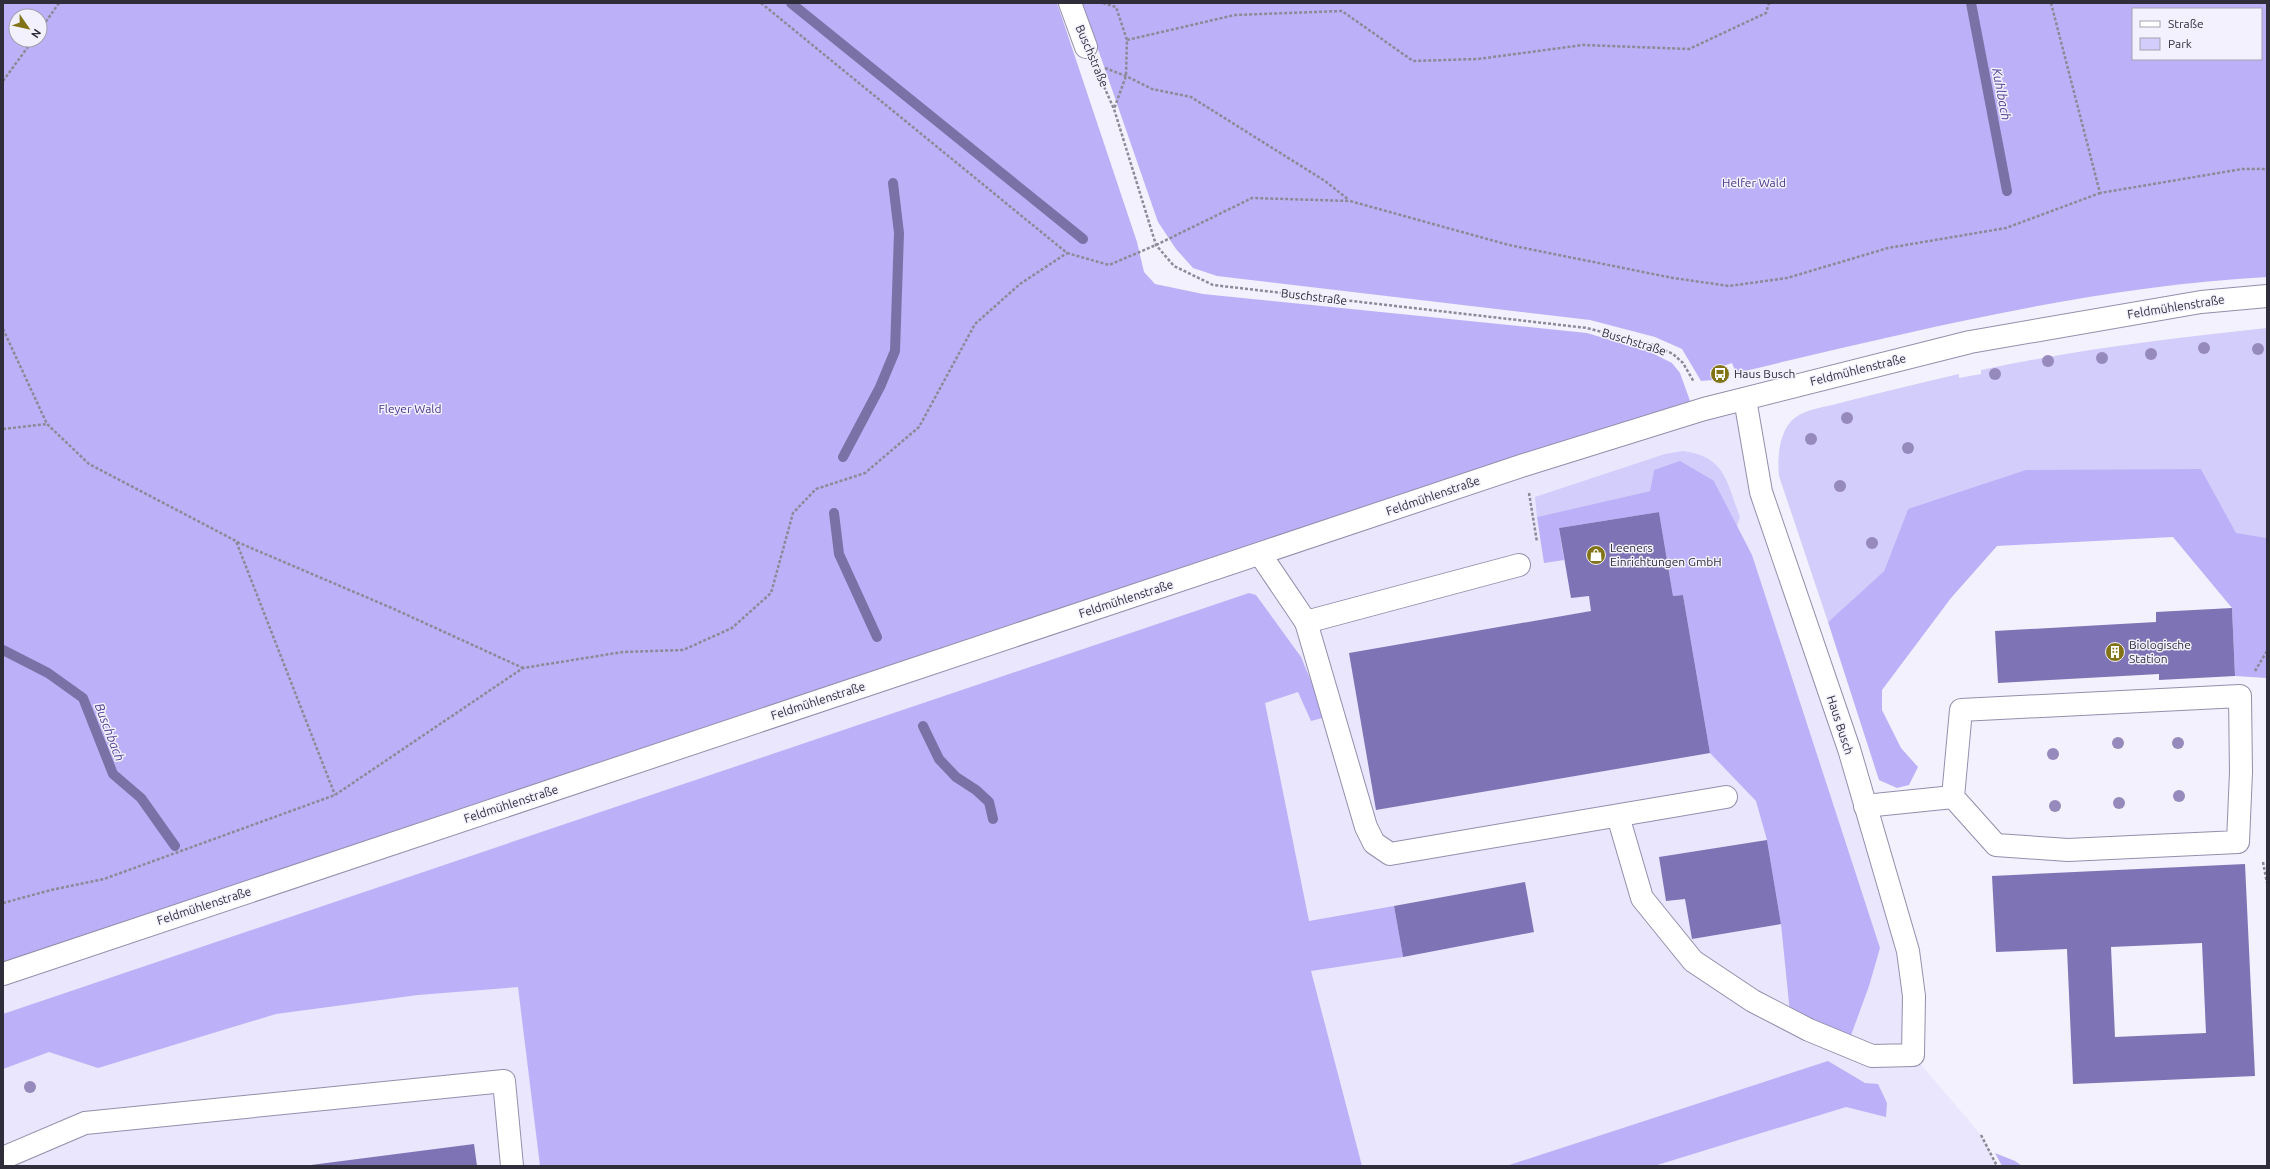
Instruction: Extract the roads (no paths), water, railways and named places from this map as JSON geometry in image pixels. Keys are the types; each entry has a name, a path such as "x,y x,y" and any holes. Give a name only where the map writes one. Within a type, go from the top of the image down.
{"street":[{"name":"Buschstraße","path":"1070,3 1090,56"},
{"name":"Feldmühlenstraße","path":"3,974 1524,465 1704,409 1970,342 2201,302 2267,296"},
{"name":"Haus Busch","path":"1618,816 1642,898 1693,961 1753,1001 1809,1030 1872,1056 1913,1055 1914,996 1908,951 1849,749 1762,492 1746,399"},
{"path":"1260,554 1306,622 1366,827 1374,843 1390,854 1726,798"},
{"path":"1306,622 1519,564"},
{"path":"2240,696 2241,772 2238,842 2068,850 1996,845 1953,797 1961,710 2240,696"},
{"path":"1866,806 1953,797"},
{"path":"3,1158 85,1123 504,1081 512,1166"}],"waterway":[{"path":"791,3 1083,239"},
{"name":"Kuhlbach","path":"1971,3 2007,191"},
{"path":"843,457 880,387 895,351 899,233 893,183"},
{"path":"834,513 839,554 877,637"},
{"name":"Buschbach","path":"3,650 48,673 83,698 113,774 141,798 175,846"},
{"path":"923,726 939,759 956,777 976,790 989,802 993,819"}],"place":[{"name":"Haus Busch","path":"1720,374"},
{"name":"Leeners Einrichtungen GmbH","path":"1596,555"},
{"name":"Biologische Station","path":"2115,652"}],"park label":[{"name":"Helfer Wald","path":"1754,183"},
{"name":"Fleyer Wald","path":"410,409"}]}
